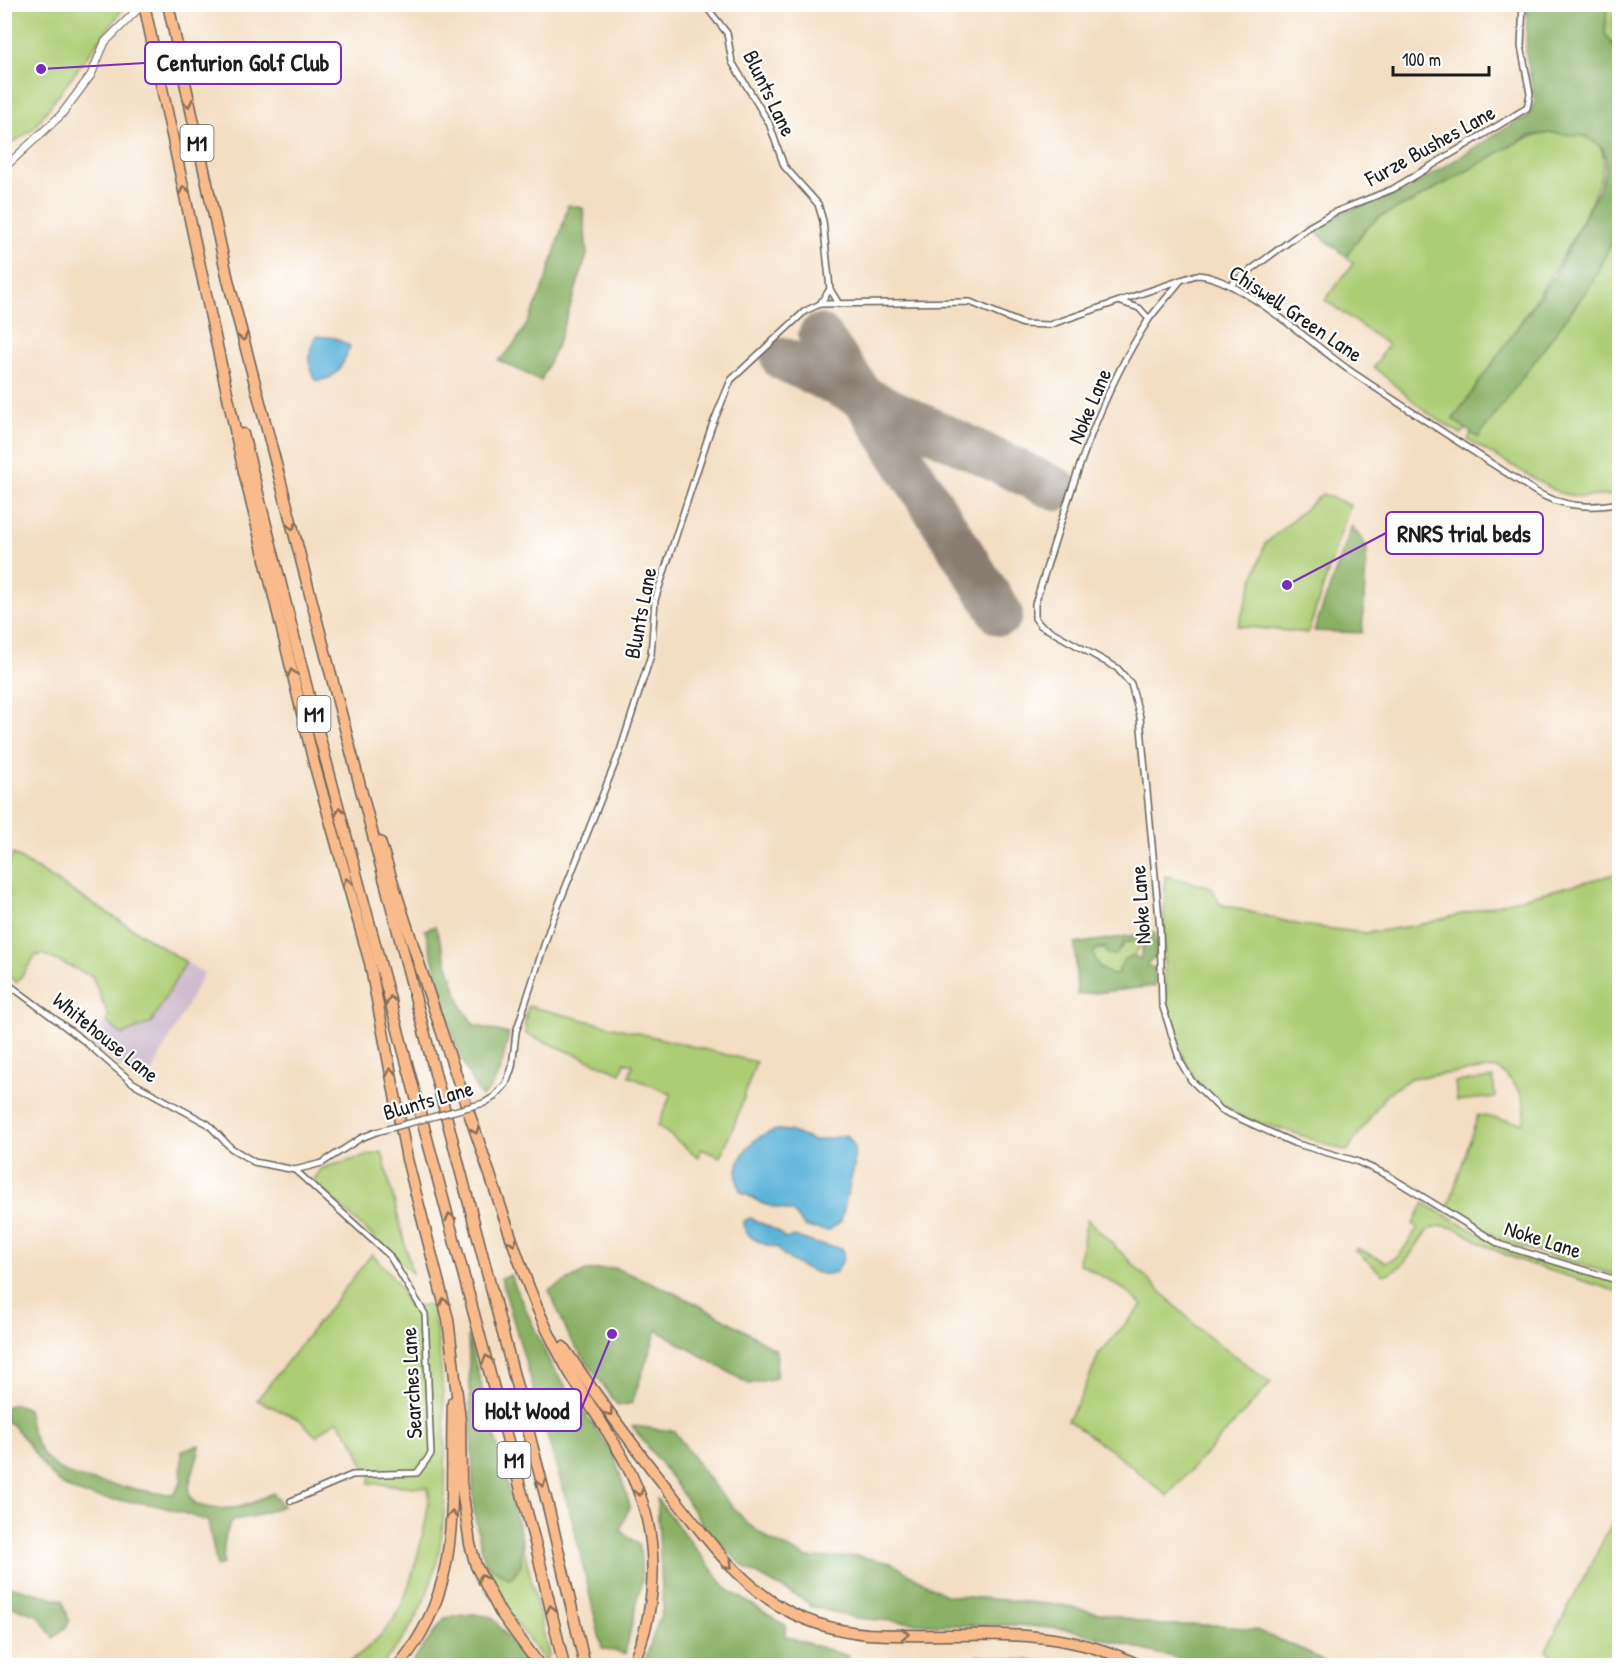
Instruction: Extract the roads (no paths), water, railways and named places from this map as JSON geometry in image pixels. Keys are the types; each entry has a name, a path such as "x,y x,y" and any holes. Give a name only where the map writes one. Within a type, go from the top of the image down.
{"highway":[{"name":"M1","path":"168,4 228,280 549,1510 585,1665"},
{"name":"M1","path":"144,8 197,247 209,286 287,612 533,1534 564,1665"},
{"path":"197,247 211,323 287,653 370,963 407,1159 448,1319 454,1360 461,1482 470,1544 476,1566 500,1612 539,1664"},
{"path":"343,721 433,1008 539,1312 567,1368 621,1451 635,1480 646,1513 651,1537 653,1570 648,1616 637,1654 631,1665"},
{"path":"539,1312 657,1476 728,1565 771,1600 808,1621 837,1629 867,1634 1027,1634 1092,1646 1141,1665"},
{"path":"398,1665 426,1626 439,1596 447,1566 453,1506 454,1360"}],"street":[{"name":"Blunts Lane","path":"346,1147 376,1132 484,1103 494,1097 506,1084 512,1067 516,1032 551,924 620,750 651,655 655,600 711,428 731,381 805,312 820,304 830,289 823,221 818,204 784,166 769,123 732,62 727,33 705,4"},
{"name":"Furze Bushes Lane","path":"1230,285 1309,227 1333,213 1393,189 1527,108 1530,94 1521,46 1523,4"},
{"path":"4,168 61,115 91,75 105,42 144,8"},
{"name":"Chiswell Green Lane","path":"820,304 970,302 1023,324 1049,325 1181,280 1205,275 1230,285 1348,369 1536,492 1551,500 1580,507 1620,503"},
{"name":"Noke Lane","path":"1181,280 1149,320 1111,390 1075,482 1035,604 1035,618 1040,625 1117,668 1131,684 1140,717 1160,929 1162,1004 1180,1061 1191,1080 1221,1110 1294,1143 1356,1161 1387,1175 1465,1224 1512,1250 1620,1281"},
{"path":"830,289 839,304"},
{"path":"1120,302 1139,308 1149,320"},
{"name":"Whitehouse Lane","path":"4,981 74,1033 133,1083 157,1099 208,1124 231,1148 254,1162 295,1170 322,1163 346,1147"},
{"name":"Searches Lane","path":"291,1502 352,1475 417,1473 431,1454 425,1314 389,1255 295,1170"}],"water":[{"path":"316,336 335,338 350,346 338,370 334,375 323,380 315,380 310,364 311,347"},
{"path":"778,1130 789,1131 814,1141 847,1135 854,1146 854,1167 841,1221 828,1231 805,1227 793,1212 763,1204 740,1191 737,1170 744,1152 759,1138"},
{"path":"750,1218 778,1231 785,1239 794,1236 817,1244 842,1248 843,1258 836,1272 824,1274 804,1268 791,1261 778,1248 753,1238 745,1232 744,1221"}],"place":[{"name":"Centurion Golf Club","path":"41,69"},
{"name":"RNRS trial beds","path":"1287,585"},
{"name":"Holt Wood","path":"612,1334"}]}
